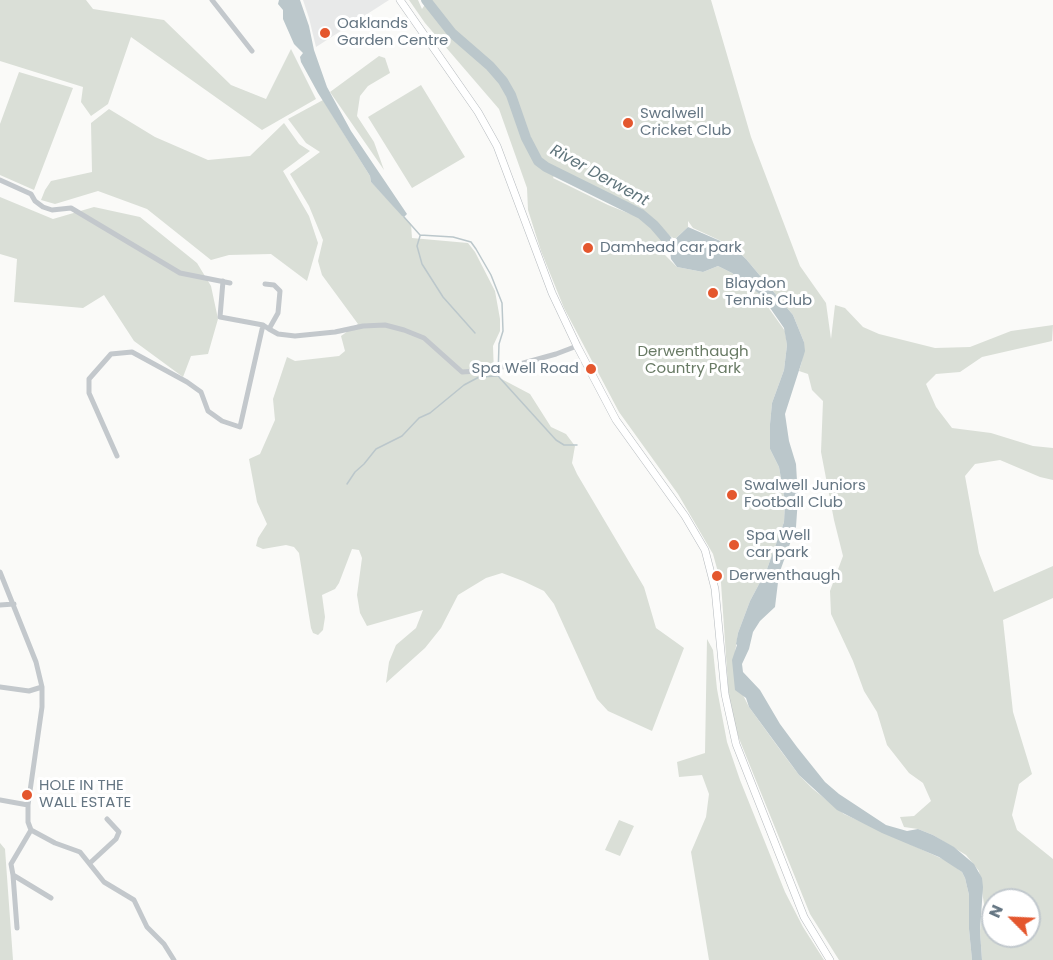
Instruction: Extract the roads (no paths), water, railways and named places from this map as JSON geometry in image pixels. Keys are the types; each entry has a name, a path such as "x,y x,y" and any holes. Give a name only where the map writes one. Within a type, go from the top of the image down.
{"main road":[{"path":"400,0 478,112 497,146 552,293 616,420 685,516 705,550 715,589 725,694 736,744 804,917 830,960"}],"street":[{"path":"212,0 252,51"},
{"path":"0,180 31,194 35,201 43,207 52,210 71,208 180,273 230,283"},
{"path":"223,281 220,317 266,327 278,334 295,336 385,325 424,338 462,372 507,366 556,354 577,346"},
{"path":"117,456 89,393 89,379 111,354 132,352 187,382 201,392 208,411 222,421 240,427 266,327 278,313 280,291 274,285 265,284"},
{"path":"0,572 36,662 42,687 42,707 28,805 28,822 31,830 55,843 80,852 104,882 134,900 147,927 164,944 174,960"},
{"path":"0,605 14,603"},
{"path":"0,687 29,691 42,687"},
{"path":"0,800 28,805"},
{"path":"90,863 116,839 119,832 107,819"},
{"path":"17,928 11,864 31,830"},
{"path":"13,875 51,898"}],"waterway":[{"name":"River Derwent","path":"426,0 452,33 490,66 503,81 538,161 641,214 673,247 681,249"},
{"path":"404,217 420,235 453,237 471,242 491,275 502,303 503,331 499,344 498,376 556,440 564,445 577,445"},
{"path":"420,236 417,246 422,264 443,297 475,333"},
{"path":"347,484 376,449 402,436 419,418 430,413 464,385 479,377 497,376"}],"place":[{"name":"Oaklands Garden Centre","path":"325,33"},
{"name":"Swalwell Cricket Club","path":"628,123"},
{"name":"Damhead car park","path":"588,248"},
{"name":"Blaydon Tennis Club","path":"713,293"},
{"name":"Spa Well Road","path":"591,369"},
{"name":"Swalwell Juniors Football Club","path":"732,495"},
{"name":"Spa Well car park","path":"734,545"},
{"name":"Derwenthaugh","path":"717,576"},
{"name":"HOLE IN THE WALL ESTATE","path":"27,795"}],"park label":[{"name":"Derwenthaugh Country Park","path":"693,360"}]}
